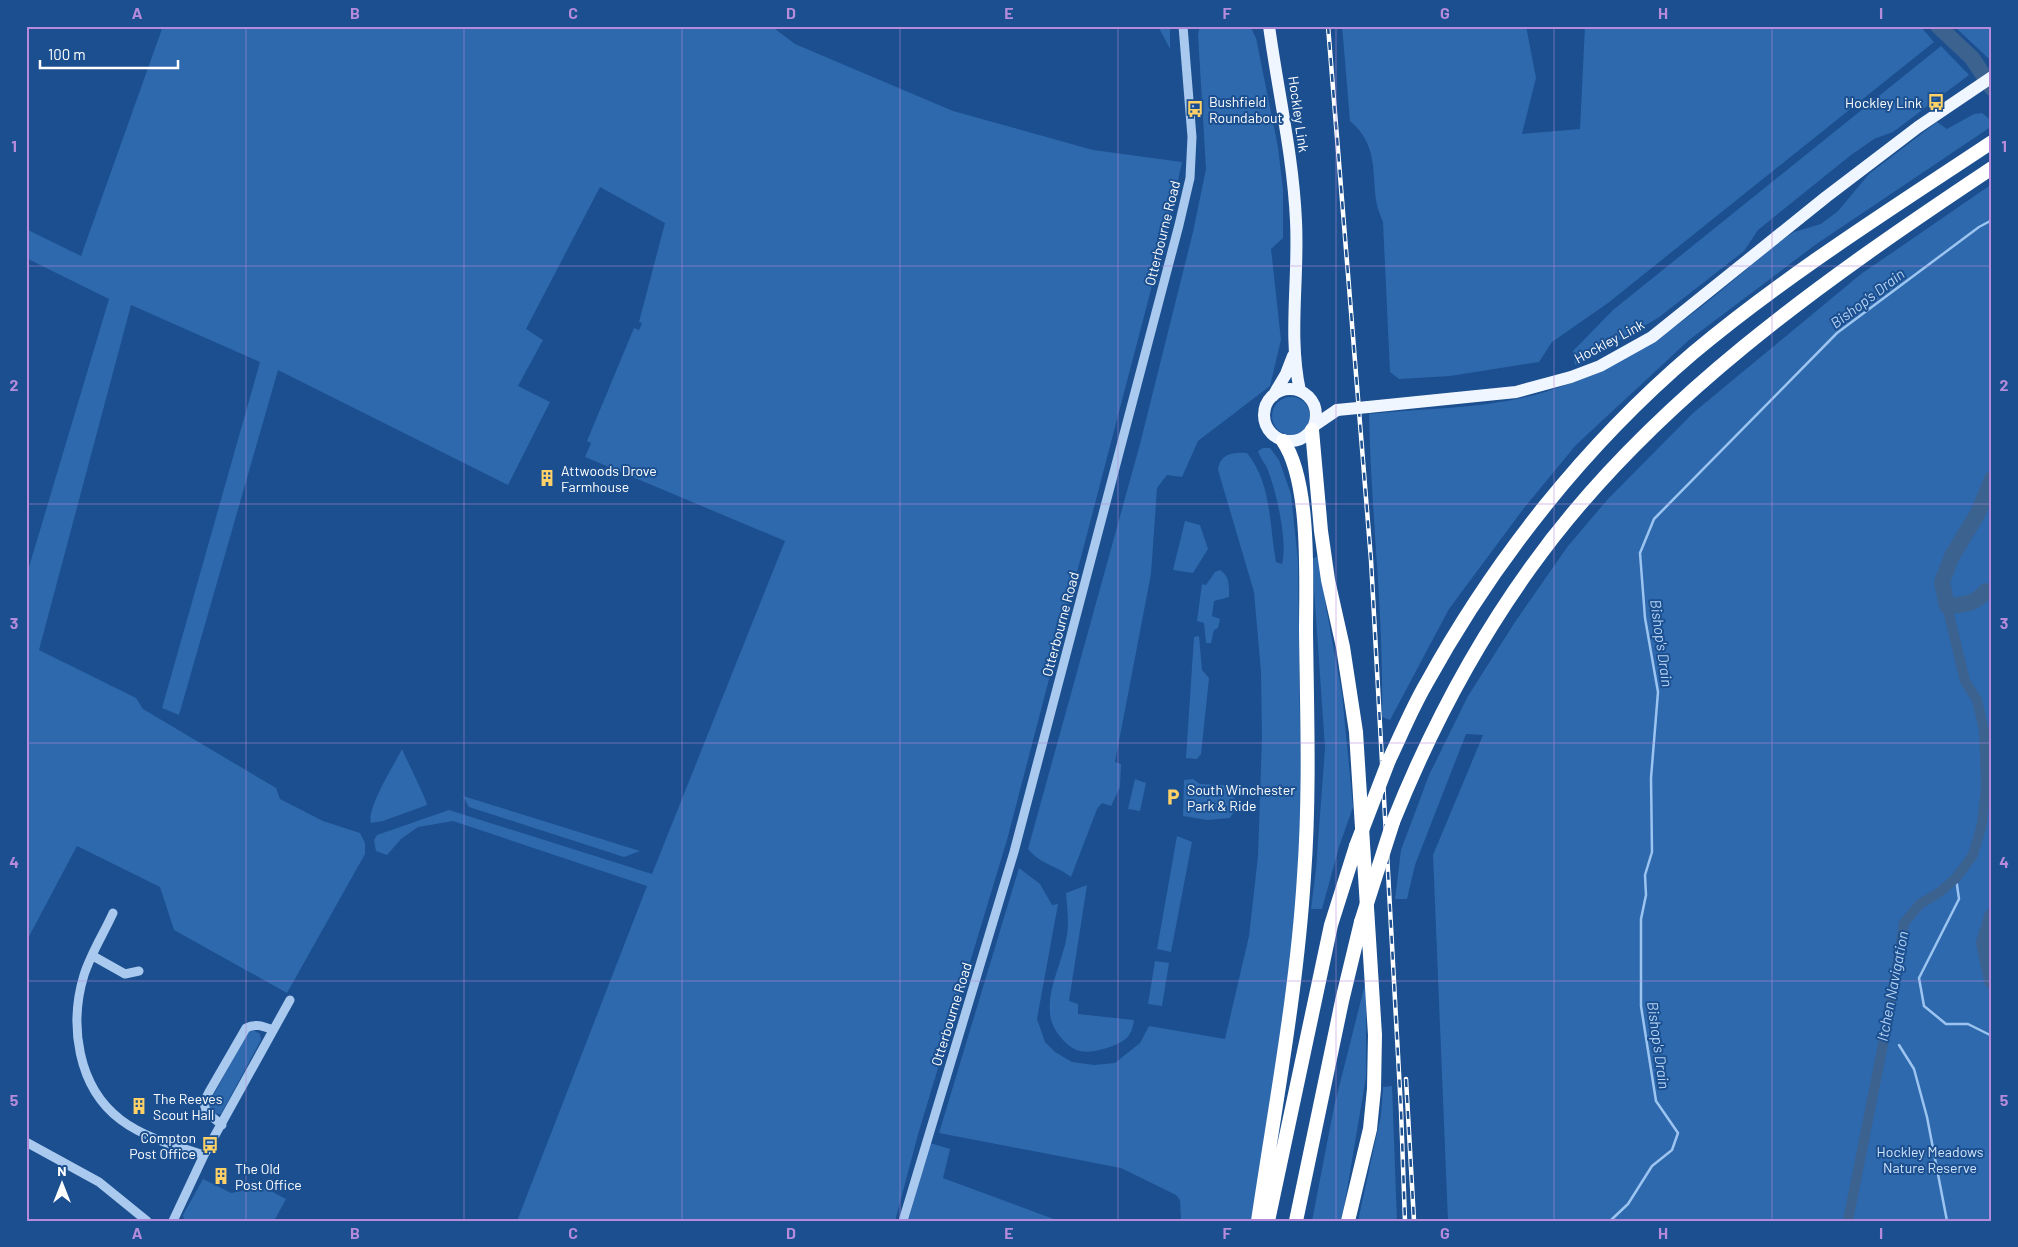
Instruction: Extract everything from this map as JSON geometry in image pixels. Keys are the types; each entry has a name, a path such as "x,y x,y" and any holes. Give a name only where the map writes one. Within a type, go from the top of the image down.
{"highway":[{"path":"1268,1221 1329,934 1356,846 1390,760 1425,686 1460,625 1545,506 1593,449 1694,352 1783,285 1992,142"},
{"path":"1296,1221 1342,1001 1361,922 1393,822 1415,769 1441,716 1494,621 1532,565 1581,504 1617,464 1669,412 1787,312 1886,239 1992,168"},
{"path":"1314,427 1321,531 1328,580 1344,648 1356,732 1375,1035 1374,1089 1370,1129 1348,1221"},
{"path":"1258,1221 1287,1026 1299,930 1304,877 1308,789 1306,574 1301,495 1296,464 1283,441"}],"main road":[{"name":"Hockley Link","path":"1269,28 1294,188 1298,260 1294,353 1300,391"},
{"name":"Hockley Link","path":"1313,403 1337,410 1516,392 1571,377 1600,366 1652,337 1834,191 1918,127 1992,77"},
{"name":"Hockley Link","path":"1273,396 1286,374 1294,353"},
{"path":"1286,389 1300,391 1313,403 1316,410 1314,427 1297,441 1283,441 1272,435 1264,418 1265,406 1273,396 1286,389"},
{"name":"Hockley Link","path":"1314,427 1337,410"}],"street":[{"name":"Otterbourne Road","path":"903,1221 1014,852 1179,226 1190,178 1192,137 1183,26"},
{"path":"113,913 81,985 77,1035 88,1077 99,1098 121,1120 142,1133 204,1155"},
{"path":"93,956 125,974 139,971"},
{"path":"173,1221 204,1155 290,1000"},
{"path":"222,1125 206,1112 204,1102 209,1092 246,1028 253,1025 273,1030"},
{"path":"26,1142 99,1182 147,1221"}],"green space":[{"path":"163,26 771,26 795,44 953,111 1093,150 1182,162 1171,213 1007,840 919,1131 895,1221 517,1221 647,886 453,821 418,827 401,839 387,855 376,851 374,840 377,835 449,810 652,874 785,541 585,457 591,443 587,441 634,328 639,330 642,323 639,322 665,223 600,187 526,329 543,340 518,386 550,402 508,485 278,370 179,715 162,708 260,362 131,305 39,650 136,698 143,709 276,788 280,799 323,821 360,833 365,843 365,854 287,993 174,930 160,887 77,846 26,942 26,577 109,299 26,258 26,229 81,256"},
{"path":"1158,26 1170,26 1170,49"},
{"path":"1200,26 1250,26 1256,38 1278,147 1283,190 1283,238 1271,249 1281,340 1270,386 1198,441 1182,477 1167,475 1157,488 1151,574 1115,762 1121,764 1120,787 1111,806 1102,803 1097,809 1071,877 1043,862 1028,849 1140,444 1193,232 1206,169 1198,34"},
{"path":"1342,26 1526,26 1536,78 1522,134 1580,129 1585,26 1920,26 1934,42 1608,303 1552,342 1539,362 1450,376 1399,379 1390,372 1383,222 1376,203 1372,157 1365,139 1350,121"},
{"path":"1954,26 1992,26 1992,56 1988,58"},
{"path":"1941,46 1969,75 1893,132 1874,139 1851,155 1758,230 1744,251 1658,318 1575,365 1573,351 1613,310"},
{"path":"1982,113 1992,121 1992,126 1815,245 1689,340 1576,445 1524,508 1449,609 1390,720 1382,717 1381,641 1369,414 1480,405 1524,398 1580,380 1612,365 1641,349 1697,310 1778,242 1794,232 1821,224 1838,211 1869,174 1937,122 1947,129 1974,114"},
{"name":"Hockley Meadows Nature Reserve","path":"1992,184 1992,1221 1448,1221 1433,855 1483,735 1466,734 1415,865 1407,899 1395,899 1401,850 1429,775 1468,696 1515,622 1568,546 1607,500 1693,413 1861,274"},
{"path":"1291,397 1304,403 1310,416 1304,429 1291,435 1278,429 1272,416 1278,403"},
{"path":"1263,448 1270,448 1279,460 1291,494 1298,561 1301,816 1296,909 1288,983 1252,1221 1181,1221 1180,1200 1176,1195 1121,1168 939,1133 1019,868 1040,884 1052,905 1058,904 1037,1019 1045,1042 1055,1052 1072,1062 1094,1065 1115,1063 1140,1043 1149,1026 1225,1039 1249,936 1258,856 1262,737 1261,672 1254,592 1218,470 1224,457 1236,453 1247,453 1261,478 1268,505 1276,562 1282,564 1283,542 1280,516 1267,468 1258,451"},
{"path":"1185,521 1200,525 1208,549 1193,573 1173,570"},
{"path":"1319,556 1342,694 1353,807 1339,847 1322,909 1311,909 1316,869 1325,748 1312,559"},
{"path":"1220,570 1227,578 1229,597 1214,601 1212,616 1220,619 1218,628 1214,630 1211,643 1206,643 1204,623 1197,621 1202,584 1206,585 1215,572"},
{"path":"1199,636 1202,670 1209,678 1201,754 1197,759 1186,758 1194,637"},
{"path":"402,749 427,805 383,821 371,823 373,807 377,797"},
{"path":"1135,779 1146,783 1140,811 1128,809"},
{"path":"1193,779 1200,784 1225,785 1228,792 1239,803 1230,818 1207,820 1183,816 1184,780"},
{"path":"463,796 640,851 624,857 469,807"},
{"path":"1177,836 1192,842 1171,952 1157,949"},
{"path":"1087,885 1069,1001 1078,1004 1078,1014 1134,1020 1130,1034 1120,1043 1090,1052 1075,1049 1065,1042 1056,1031 1050,1014 1053,984 1067,935 1066,893"},
{"path":"1155,961 1169,963 1162,1006 1148,1004"},
{"path":"1366,980 1366,1077 1344,1208 1340,1221 1312,1221 1334,1107"},
{"path":"253,1030 260,1034 261,1040 221,1114 211,1113 208,1105 248,1032"},
{"path":"1392,1086 1397,1221 1358,1221 1381,1115 1383,1087"},
{"path":"930,1143 950,1149 943,1178 1059,1221 908,1221"},
{"path":"203,1179 231,1193 263,1187 286,1199 274,1221 184,1221 183,1215"}],"waterway":[{"path":"1938,26 1972,58 1992,88"},
{"name":"Bishop's Drain","path":"1610,1221 1628,1204 1652,1166 1672,1150 1678,1133 1656,1101 1641,1006 1641,919 1646,895 1645,875 1652,852 1651,778 1658,692 1645,618 1640,553 1654,519 1837,333 1979,227 1992,220"},
{"path":"1992,479 1978,513 1952,556 1942,582 1947,606 1973,601 1986,591 1992,594"},
{"name":"Itchen Navigation","path":"1848,1221 1886,1029 1904,923 1920,904 1940,892 1956,878 1973,855 1982,824 1986,786 1984,730 1977,700 1965,681 1947,606"},
{"path":"1956,878 1959,899 1919,978 1924,1006 1946,1024 1968,1024 1992,1036"},
{"path":"1992,916 1984,943 1992,981"},
{"path":"1899,1045 1914,1069 1927,1117 1947,1221"}],"railway":[{"path":"1328,26 1371,560 1401,1110 1405,1221"},
{"path":"1406,1079 1414,1221"}],"place":[{"name":"Hockley Link","path":"1936,102"},
{"name":"Bushfield Roundabout","path":"1195,109"},
{"name":"Attwoods Drove Farmhouse","path":"547,478"},
{"name":"South Winchester Park & Ride","path":"1173,797"},
{"name":"The Reeves Scout Hall","path":"139,1106"},
{"name":"Compton Post Office","path":"210,1145"},
{"name":"The Old Post Office","path":"221,1176"}]}
